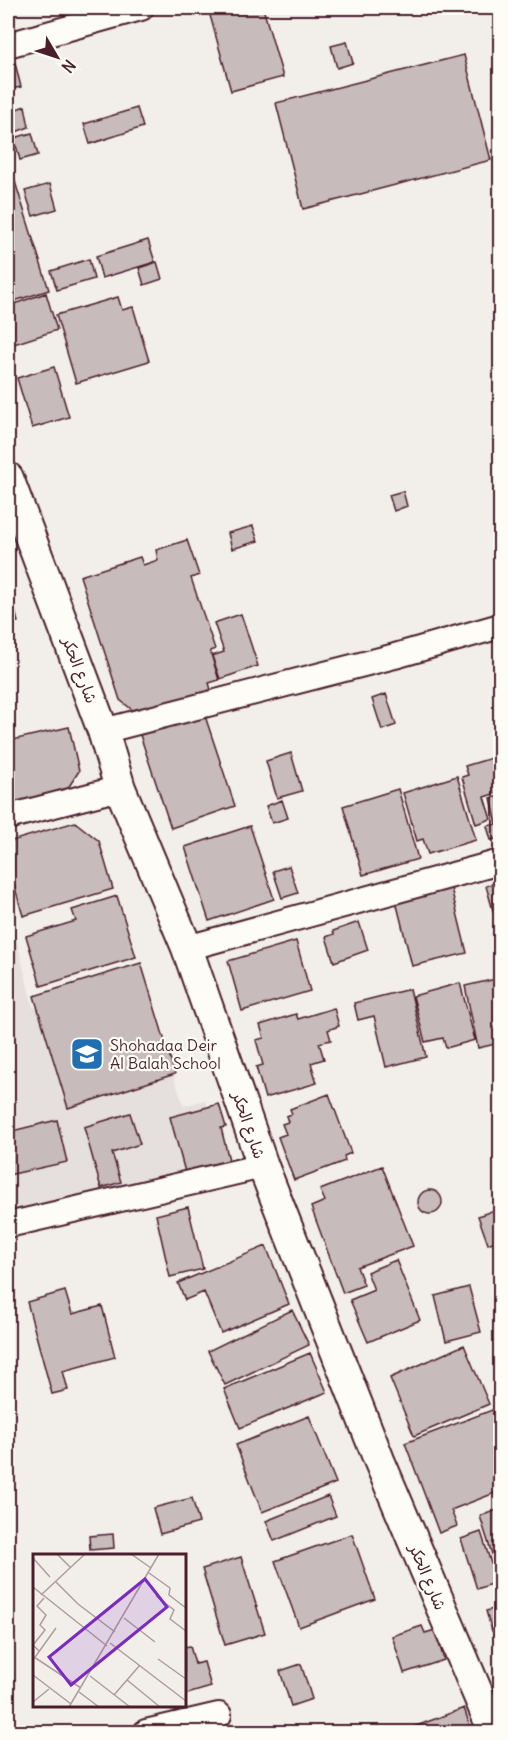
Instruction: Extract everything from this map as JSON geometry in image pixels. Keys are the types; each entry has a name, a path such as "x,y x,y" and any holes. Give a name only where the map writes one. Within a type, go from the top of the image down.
{"street":[{"path":"8,45 141,8"},
{"name":"شارع الحكر","path":"8,478 104,731 120,788 187,948 263,1166 379,1460 494,1732"},
{"path":"104,731 395,656 501,626"},
{"path":"8,817 120,788"},
{"path":"187,948 501,862"},
{"path":"8,1225 263,1166"},
{"path":"146,1732 219,1715"}],"shaded area":[{"name":"Shohadaa Deir Al Balah School","path":"8,903 33,1008 139,978 184,1106 205,1100 223,1160 8,1214"}],"building":[{"path":"208,8 263,8 283,77 231,91"},
{"path":"347,42 353,63 337,68 331,46"},
{"path":"464,55 491,160 303,209 276,103"},
{"path":"15,63 21,87 8,90 8,65"},
{"path":"25,106 29,127 8,135 8,112"},
{"path":"137,108 143,127 90,144 84,124"},
{"path":"32,133 38,155 20,160 14,138"},
{"path":"12,172 49,290 8,303 8,173"},
{"path":"50,184 57,209 33,216 25,191"},
{"path":"148,240 155,262 102,278 96,256"},
{"path":"89,259 94,279 57,290 51,271"},
{"path":"157,262 162,279 144,285 139,268"},
{"path":"46,293 57,330 8,346 8,306"},
{"path":"118,297 122,310 133,307 149,361 76,383 56,315"},
{"path":"54,367 69,417 32,428 17,378"},
{"path":"403,491 407,506 394,511 389,495"},
{"path":"253,526 258,541 232,549 228,533"},
{"path":"187,540 199,575 191,578 215,649 210,651 219,680 209,683 212,693 140,716 120,700 80,576 140,557 143,565 158,560 156,550"},
{"path":"8,583 18,622 8,624"},
{"path":"241,614 258,666 220,679 212,656 224,652 214,623"},
{"path":"386,694 396,725 382,730 372,699"},
{"path":"204,713 235,806 171,828 140,735"},
{"path":"69,727 79,771 66,791 8,805 8,741"},
{"path":"291,753 302,791 277,798 266,761"},
{"path":"495,757 500,774 500,792 484,797 491,819 476,824 462,777 468,775 465,766"},
{"path":"457,776 476,840 428,854 423,839 417,841 403,793"},
{"path":"398,789 418,859 363,875 343,806"},
{"path":"500,796 500,838 491,840 487,826 497,824 491,798"},
{"path":"282,800 288,818 272,823 266,806"},
{"path":"75,822 99,841 113,889 23,916 8,863 8,842"},
{"path":"250,826 274,899 209,921 185,847"},
{"path":"289,866 298,893 282,898 273,871"},
{"path":"500,881 500,935 486,886"},
{"path":"451,888 467,953 412,966 396,901"},
{"path":"117,896 136,957 41,986 26,936 76,921 72,910"},
{"path":"359,922 368,950 334,962 326,937 334,934 333,931"},
{"path":"296,941 310,991 242,1011 228,961"},
{"path":"141,963 175,1074 68,1108 34,996"},
{"path":"500,978 500,1043 478,1048 465,986"},
{"path":"460,983 475,1040 446,1048 443,1038 425,1042 413,996"},
{"path":"410,989 426,1057 386,1067 374,1016 358,1020 354,1003"},
{"path":"334,1008 339,1026 328,1030 331,1040 319,1043 324,1059 311,1063 317,1083 265,1098 256,1067 263,1065 256,1040 264,1038 260,1025 296,1014 298,1019"},
{"path":"329,1094 351,1153 344,1156 345,1161 294,1180 278,1137 286,1134 282,1124 288,1122 286,1116 292,1114 290,1109"},
{"path":"219,1104 226,1127 221,1128 229,1160 185,1172 170,1117"},
{"path":"130,1113 140,1144 112,1153 121,1182 101,1188 84,1127"},
{"path":"57,1120 67,1162 8,1175 8,1132"},
{"path":"382,1166 413,1246 357,1267 364,1285 343,1293 311,1207 325,1201 320,1190"},
{"path":"430,1190 435,1191 441,1197 441,1207 435,1213 430,1214 425,1213 419,1207 418,1202 419,1197 425,1191"},
{"path":"188,1207 203,1269 170,1277 156,1215"},
{"path":"500,1208 500,1239 488,1244 478,1216"},
{"path":"266,1246 289,1304 221,1333 204,1292 185,1300 178,1283"},
{"path":"396,1260 420,1320 368,1342 350,1300 374,1290 367,1272"},
{"path":"469,1287 481,1332 446,1341 435,1296"},
{"path":"65,1291 72,1314 102,1306 115,1357 63,1371 68,1390 52,1394 27,1302"},
{"path":"292,1310 309,1345 225,1385 208,1351"},
{"path":"464,1345 489,1404 414,1436 390,1378"},
{"path":"310,1353 327,1392 240,1428 224,1389"},
{"path":"500,1407 500,1491 451,1510 457,1526 439,1533 405,1443"},
{"path":"309,1416 336,1483 262,1512 236,1445"},
{"path":"328,1496 336,1516 274,1541 266,1521"},
{"path":"192,1498 199,1523 160,1534 153,1508"},
{"path":"500,1509 500,1580 480,1516"},
{"path":"481,1532 497,1582 477,1589 461,1539"},
{"path":"113,1534 114,1548 90,1550 89,1536"},
{"path":"352,1534 375,1599 299,1627 275,1561"},
{"path":"241,1557 265,1633 225,1645 202,1569"},
{"path":"500,1607 500,1628 492,1631 486,1611"},
{"path":"422,1626 425,1633 435,1630 444,1660 404,1673 392,1636"},
{"path":"190,1646 195,1664 204,1662 211,1687 186,1694 186,1647"},
{"path":"301,1664 312,1699 291,1706 280,1671"},
{"path":"464,1708 472,1732 412,1732 411,1728"}],"place":[{"name":"Shohadaa Deir Al Balah School","path":"87,1054"}]}
